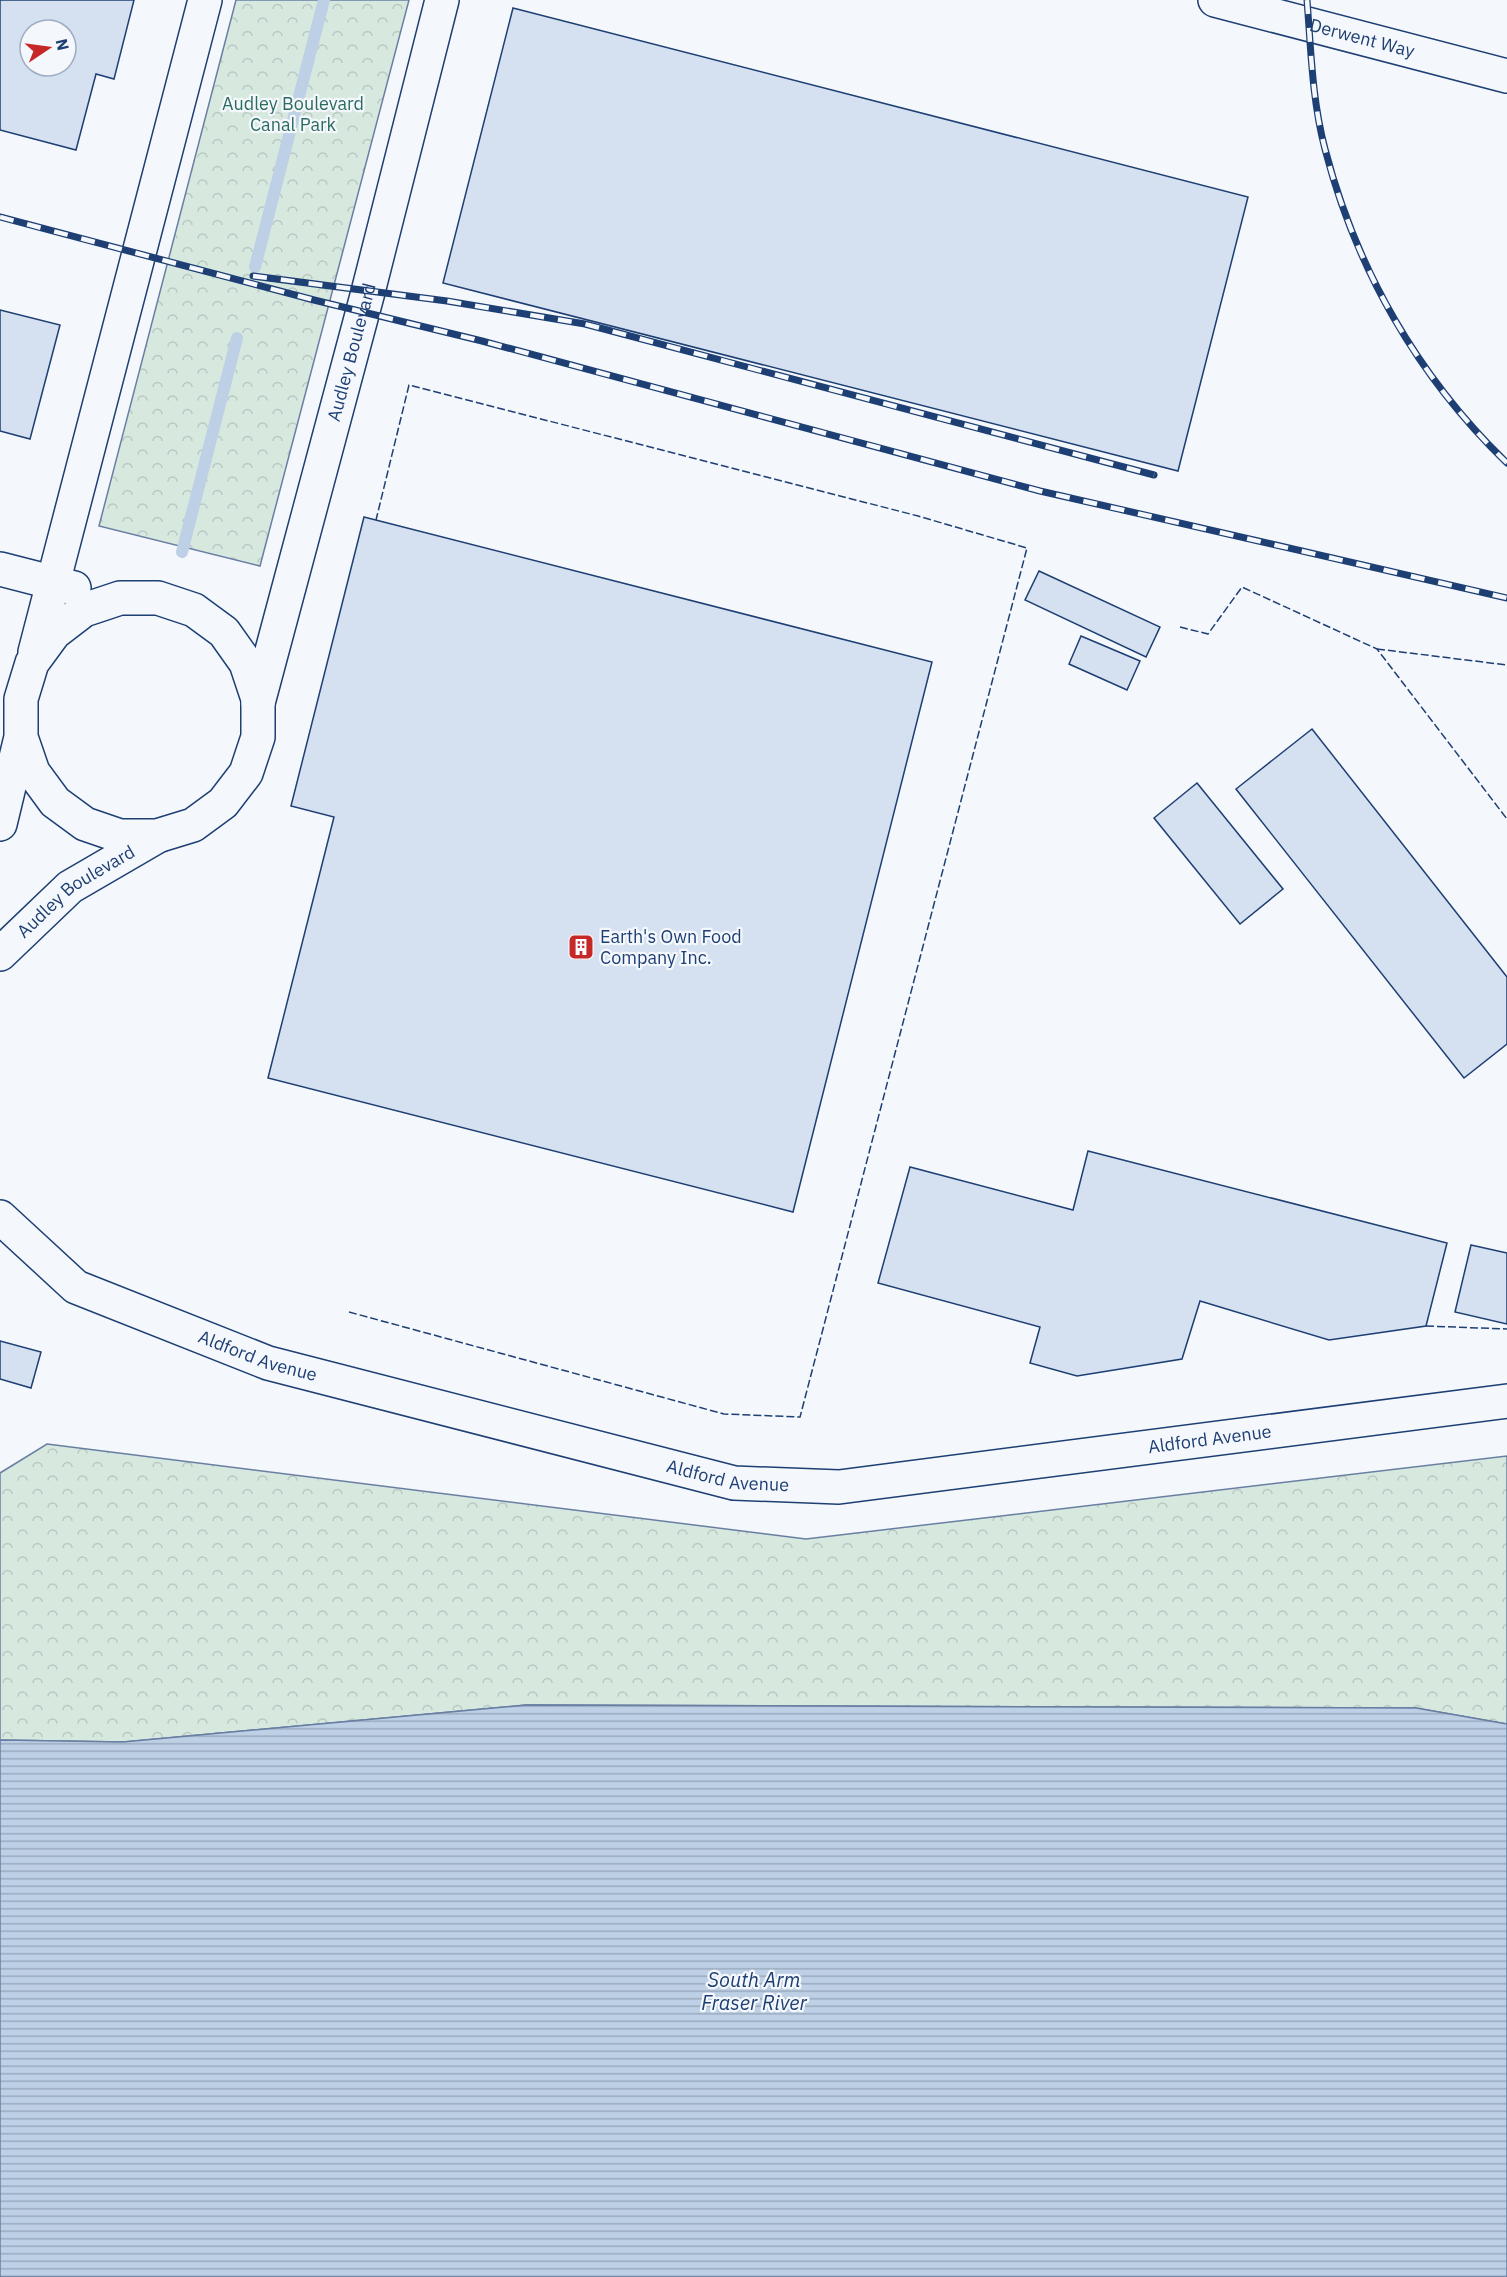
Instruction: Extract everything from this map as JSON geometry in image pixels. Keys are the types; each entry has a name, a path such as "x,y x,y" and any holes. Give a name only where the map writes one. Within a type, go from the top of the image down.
{"street":[{"path":"0,824 21,737 21,699 54,584 204,0"},
{"name":"Audley Boulevard","path":"258,705 371,281 442,0"},
{"name":"Derwent Way","path":"1215,0 1507,76"},
{"path":"0,570 120,598 158,598 194,610 224,632 246,663 258,705 258,737 246,772 224,803 193,825 157,836 120,836 77,819 55,802 33,772 21,737"},
{"path":"32,663 54,633 76,615 120,598"},
{"name":"Audley Boulevard","path":"0,954 70,887 157,836"},
{"name":"Aldford Avenue","path":"0,1217 76,1287 268,1363 734,1483 838,1487 1507,1401"}],"green space":[{"name":"Audley Boulevard Canal Park","path":"236,0 409,0 260,566 99,526"},
{"path":"47,1444 806,1539 1507,1456 1507,1724 1416,1708 526,1705 123,1742 0,1740 0,1473"}],"water":[{"name":"South Arm Fraser River","path":"526,1705 1416,1708 1507,1724 1507,2277 0,2277 0,1740 123,1742"}],"building":[{"path":"0,0 134,0 114,79 96,74 76,150 0,130"},
{"path":"513,8 1248,197 1178,471 443,283"},
{"path":"0,310 60,325 30,439 0,431"},
{"name":"Earth's Own Food Company Inc.","path":"364,517 932,662 793,1212 268,1078 334,817 291,806"},
{"path":"1039,571 1160,627 1146,657 1025,600"},
{"path":"1081,636 1140,661 1127,690 1069,664"},
{"path":"1312,729 1507,977 1507,1044 1464,1078 1236,789"},
{"path":"1197,783 1283,889 1240,924 1154,818"},
{"path":"1088,1151 1447,1243 1426,1326 1329,1340 1200,1301 1182,1359 1077,1376 1030,1363 1040,1327 878,1283 910,1167 1073,1210"},
{"path":"1471,1245 1507,1253 1507,1324 1455,1312"},
{"path":"0,1341 41,1352 31,1388 0,1379"}],"waterway":[{"path":"255,267 324,0"},
{"path":"182,552 237,338"}],"railway":[{"path":"1307,0 1317,112 1338,193 1354,237 1394,319 1418,357 1445,395 1507,463"},
{"path":"0,217 314,300 482,341 1040,491 1507,598"},
{"path":"253,276 447,301 585,324 1154,475"}],"fence":[{"path":"349,1312 724,1414 800,1417 1027,548 918,516 409,385 376,520"},
{"path":"1180,627 1208,634 1242,587 1377,649 1507,819"},
{"path":"1377,649 1507,665"},
{"path":"1426,1326 1507,1329"}],"place":[{"name":"Earth's Own Food Company Inc.","path":"581,947"}]}
